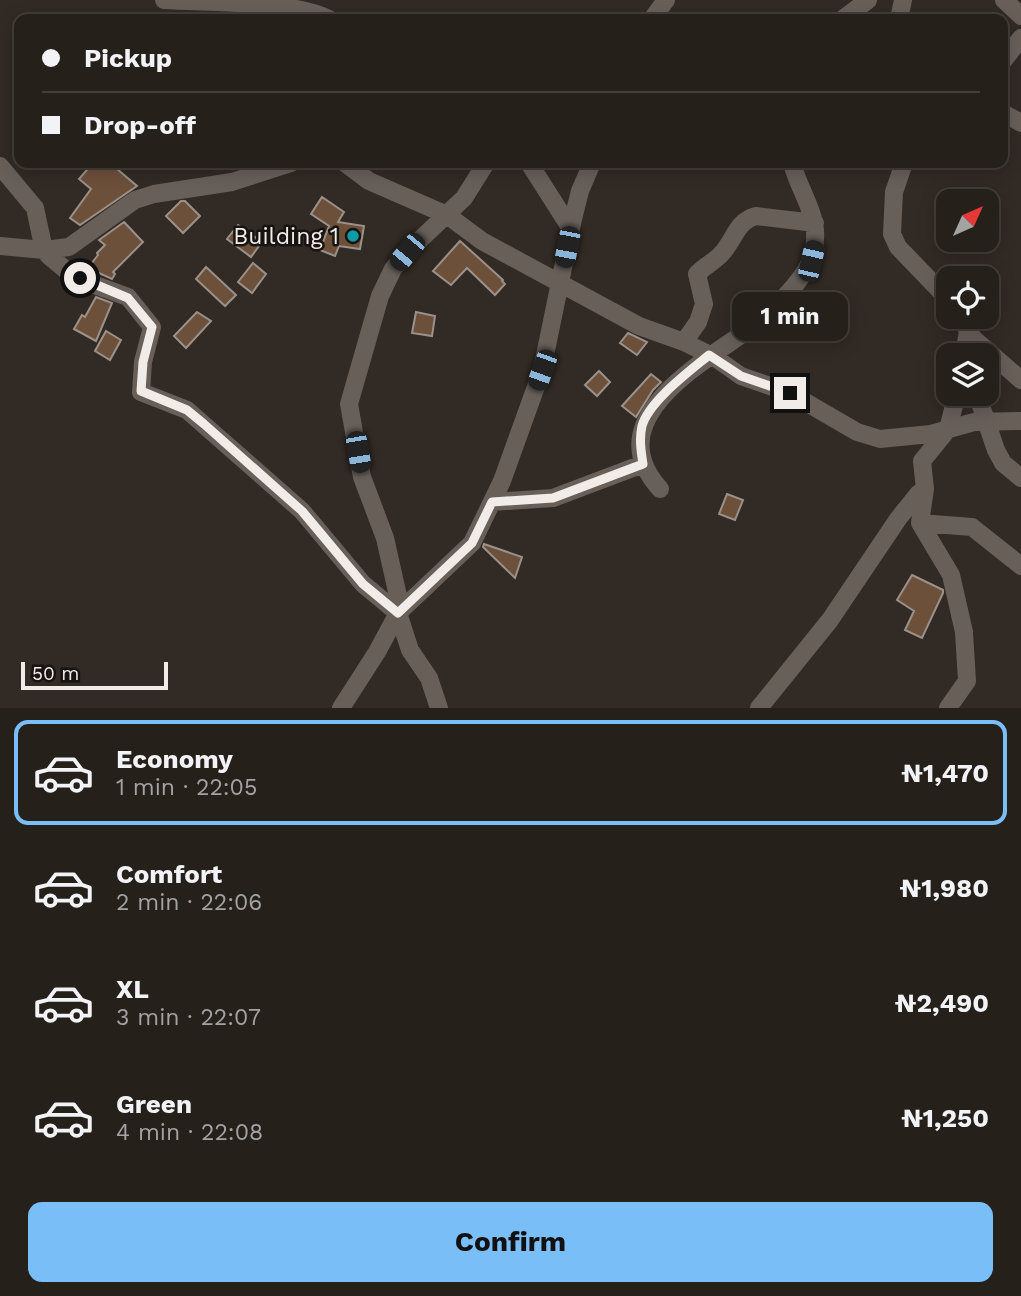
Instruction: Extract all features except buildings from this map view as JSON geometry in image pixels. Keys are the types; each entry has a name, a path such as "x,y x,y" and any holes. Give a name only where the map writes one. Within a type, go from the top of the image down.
{"street":[{"path":"164,0 259,7 296,6 316,14"},
{"path":"850,14 868,0"},
{"path":"1004,0 1021,16"},
{"path":"1008,55 1021,38"},
{"path":"0,166 35,208 44,250 66,270 128,298 152,327 143,362 141,391 187,410 302,511 363,584 398,613"},
{"path":"0,246 44,250 69,247 135,200 154,194 232,182 275,168"},
{"path":"352,168 369,181 447,215 482,241 639,326 684,342 741,376 790,393 858,432 880,439 931,434 974,422 1021,421"},
{"path":"439,708 429,678 410,650 398,613 396,577 386,538 362,477 349,404 380,296 393,269 407,252 464,198 483,168"},
{"path":"532,168 571,229"},
{"path":"341,708 398,613 472,543 502,481 542,370 580,191 590,168"},
{"path":"660,489 649,477 640,448 643,424 649,414 668,392 709,355 749,330 799,280 811,261 815,223 794,168"},
{"path":"902,168 894,192 892,234 898,247 936,287"},
{"path":"684,342 698,322 704,304 697,274 724,251 738,226 747,218 756,216 815,223"},
{"path":"967,329 986,351 1021,380"},
{"path":"948,708 967,681 964,632 951,575 920,523 925,489 922,461 948,429 954,406"},
{"path":"982,406 1003,463 1021,478"},
{"path":"492,502 553,498 643,464"},
{"path":"759,708 830,620 898,519 925,489"},
{"path":"920,523 972,527 1021,566"}],"place":[{"name":"Building 1","path":"353,236"}],"route":[{"path":"80,278 128,298 152,327 143,362 141,391 187,410 204,424 302,511 363,584 398,613 472,543 492,502 553,498 643,464 641,435 649,414 668,392 709,355 741,376 790,393"}]}
